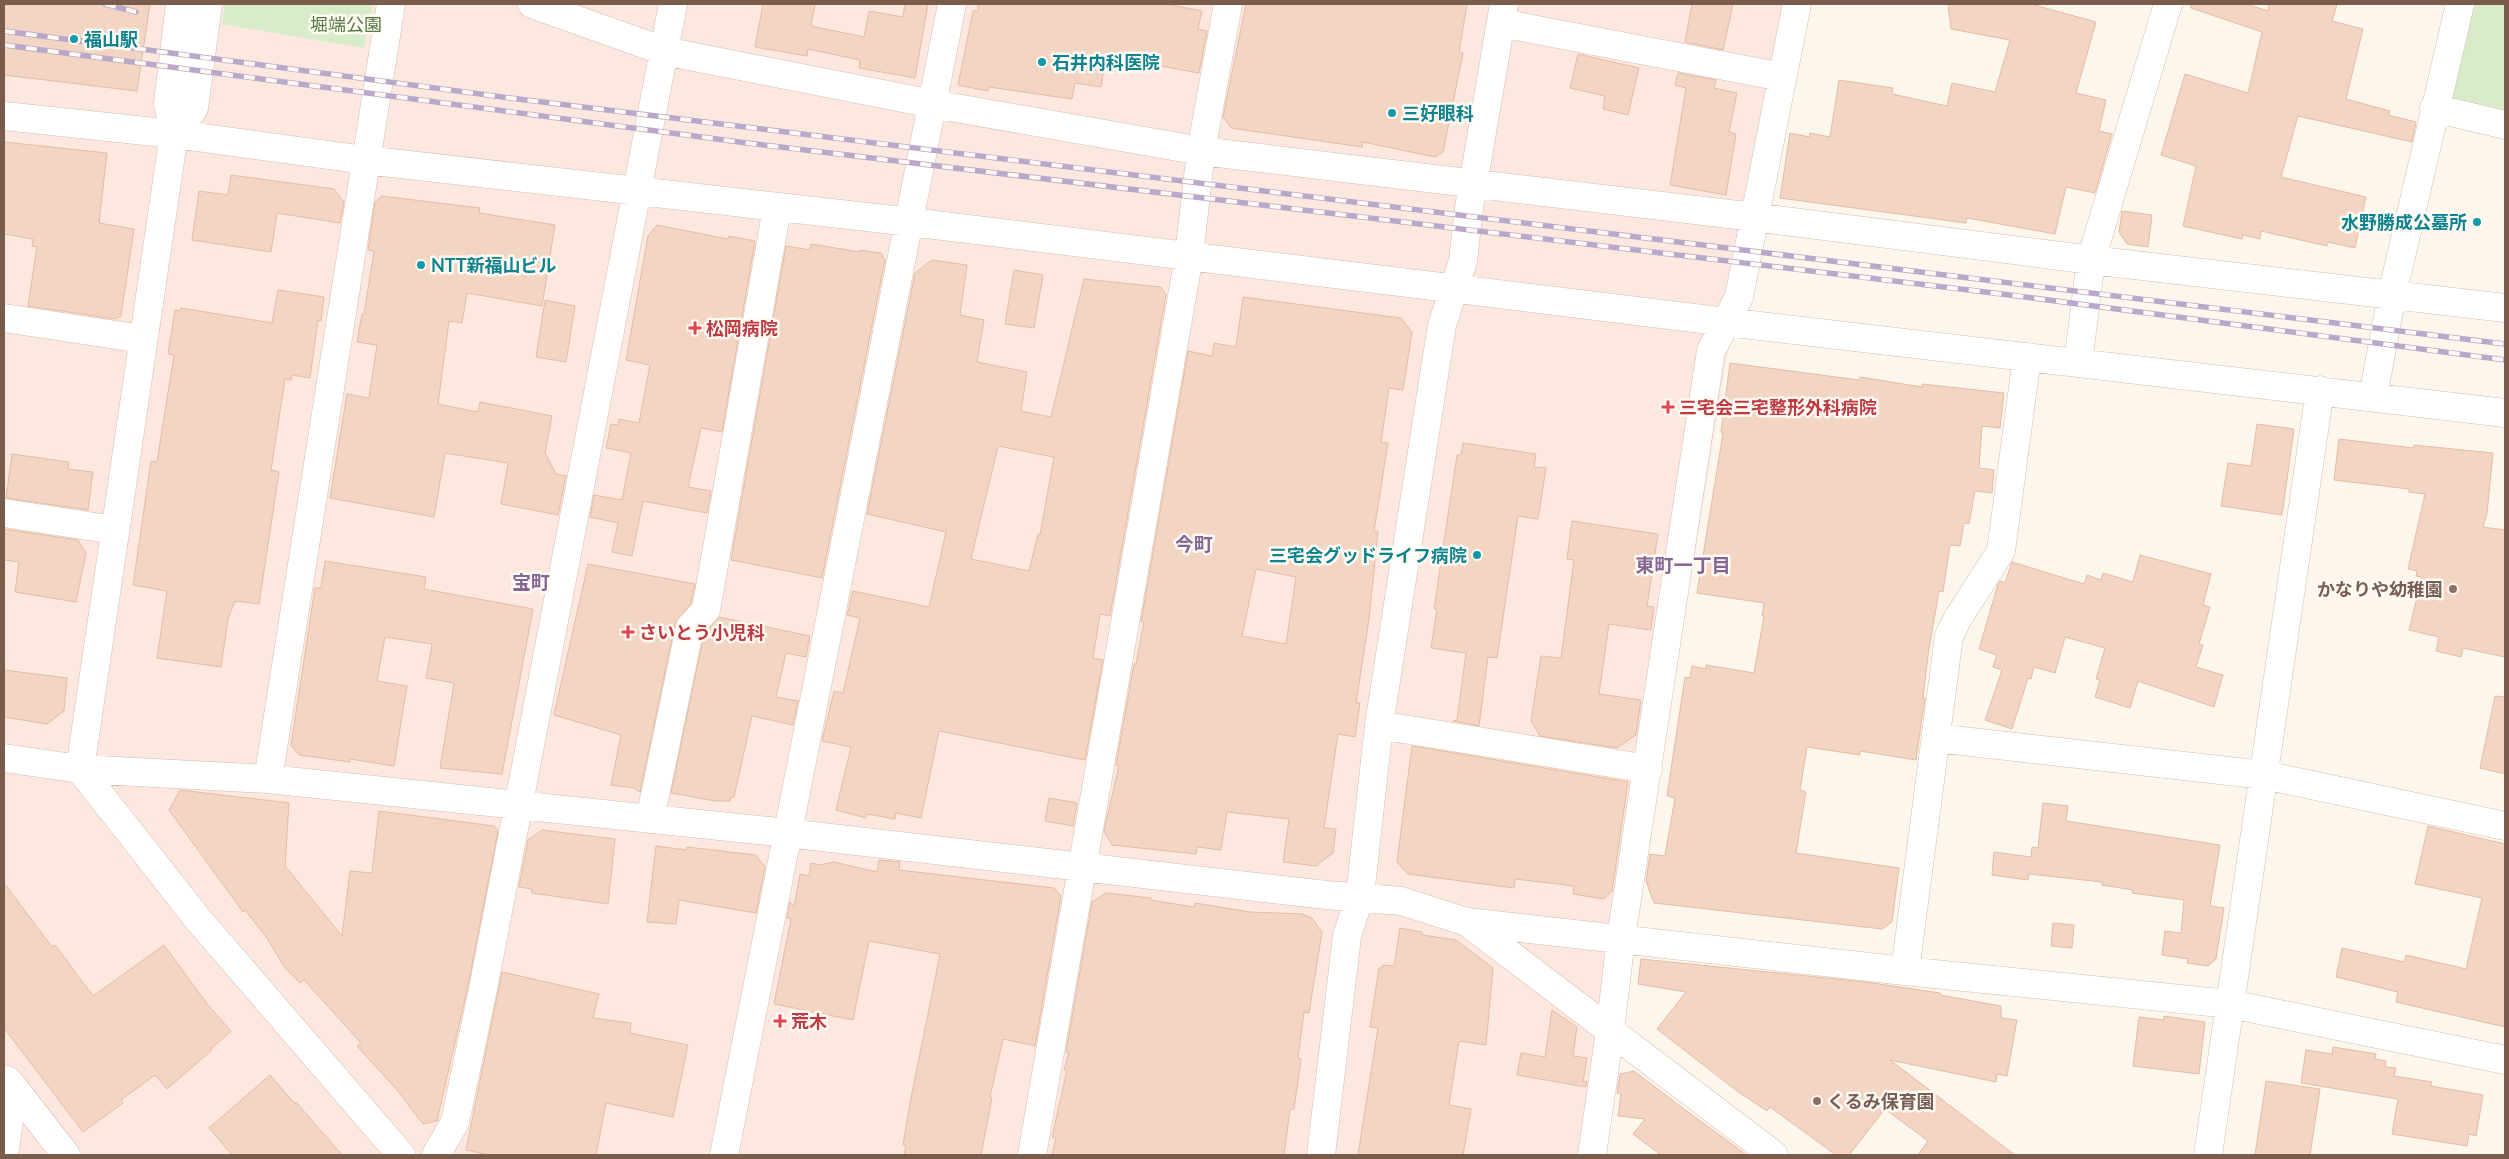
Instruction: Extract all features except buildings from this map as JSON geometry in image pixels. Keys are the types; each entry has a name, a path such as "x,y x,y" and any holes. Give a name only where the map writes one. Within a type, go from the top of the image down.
{"street":[{"path":"180,4 168,103 174,134 142,339 80,769 197,918 401,1155"},
{"path":"174,134 194,108 208,4"},
{"path":"268,779 391,4"},
{"path":"532,4 664,51 933,104 1201,151 1754,217 2092,260 2505,308"},
{"path":"436,1155 455,1122 519,805 673,4"},
{"path":"724,1155 786,833 910,222 952,4"},
{"path":"1032,1155 1187,266 1201,151 1228,4"},
{"path":"1592,1155 1610,1032 1621,938 1711,350 1739,297 1797,4"},
{"path":"2078,363 2092,260 2168,4"},
{"path":"2374,396 2392,295 2434,108 2460,4"},
{"path":"1321,1155 1347,936 1360,896 1379,725 1442,325 1463,261 1503,14 1782,77"},
{"path":"2434,108 2505,125"},
{"path":"4,116 174,134 365,160 910,222 1187,266 1453,288 2027,358 2374,396 2505,413"},
{"path":"650,819 690,627 706,610 777,208"},
{"path":"4,318 142,339"},
{"path":"1905,971 1949,636 1958,618 2001,551 2027,358"},
{"path":"2208,1155 2320,390"},
{"path":"4,513 114,530"},
{"path":"1379,725 1648,769"},
{"path":"1936,738 2264,774 2505,826"},
{"path":"4,758 80,769 268,779 786,833 1326,895 1360,896 1401,901 1467,922 1905,971 2230,1004 2505,1060"},
{"path":"1467,922 1774,1155"},
{"path":"4,1155 9,1082"},
{"path":"9,1082 66,1155"}],"shaded area":[{"path":"4,4 1796,4 1743,306 1728,349 1598,1155 4,1155"}],"green space":[{"name":"堀端公園","path":"225,4 373,4 364,48 222,24"},
{"path":"2474,4 2505,4 2505,116 2454,104 2451,97"}],"railway":[{"path":"105,4 136,12"},
{"path":"4,31 518,99 2505,344"},
{"path":"4,45 747,143 2010,295 2505,360"}],"place":[{"name":"福山駅","path":"74,39"},
{"name":"石井内科医院","path":"1042,62"},
{"name":"三好眼科","path":"1392,113"},
{"name":"水野勝成公墓所","path":"2477,222"},
{"name":"NTT新福山ビル","path":"421,265"},
{"name":"松岡病院","path":"695,328"},
{"name":"三宅会三宅整形外科病院","path":"1668,407"},
{"name":"三宅会グッドライフ病院","path":"1477,555"},
{"name":"かなりや幼稚園","path":"2453,589"},
{"name":"さいとう小児科","path":"628,632"},
{"name":"荒木","path":"780,1021"},
{"name":"くるみ保育園","path":"1817,1101"}],"district":[{"name":"今町","path":"1194,543"},
{"name":"東町一丁目","path":"1683,564"},
{"name":"宝町","path":"531,581"}]}
